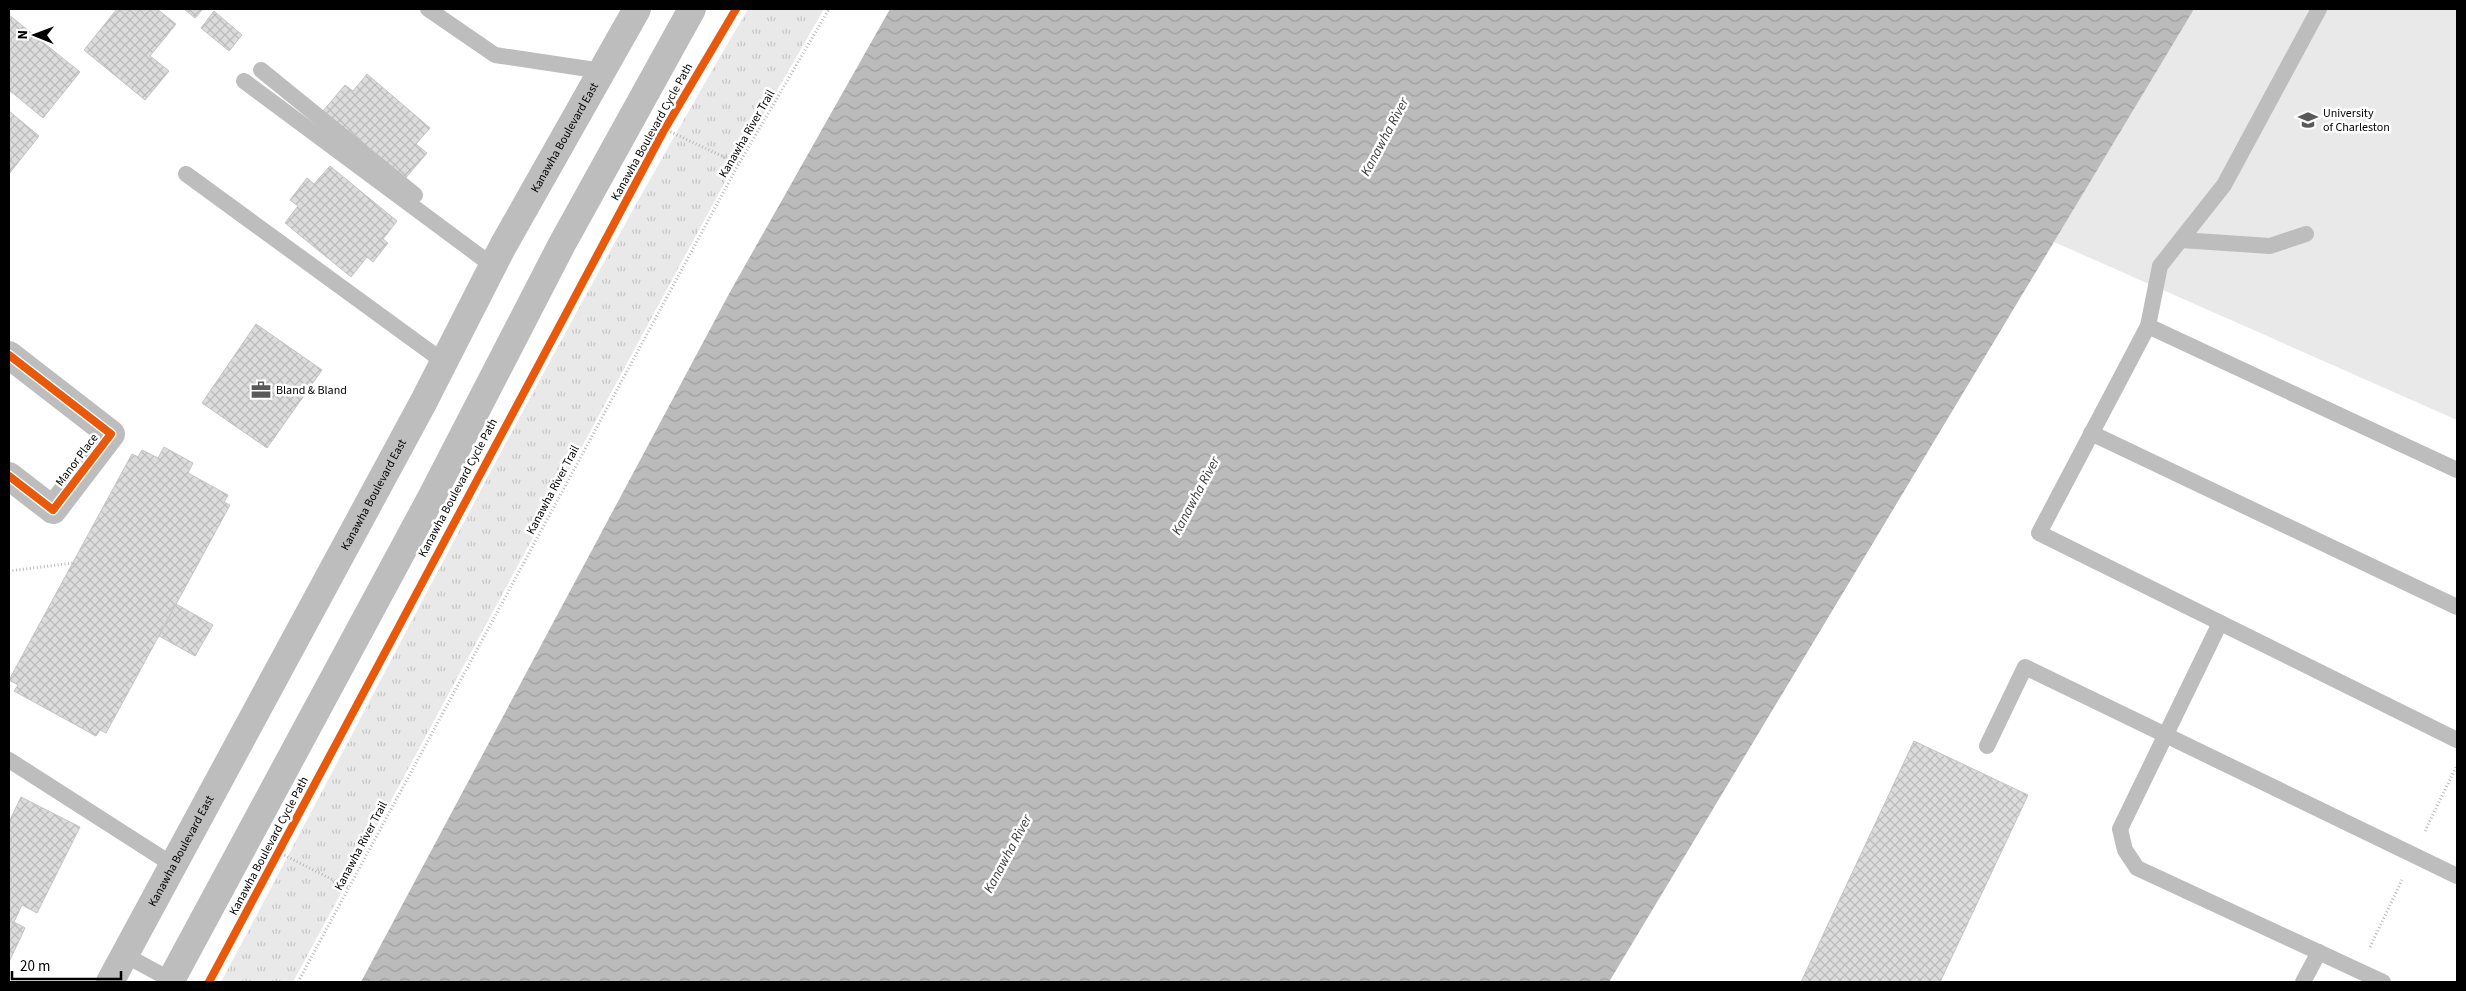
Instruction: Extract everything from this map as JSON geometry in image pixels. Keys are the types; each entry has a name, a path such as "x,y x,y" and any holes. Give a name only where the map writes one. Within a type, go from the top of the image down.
{"main road":[{"name":"Kanawha Boulevard East","path":"110,982 444,362 495,262 637,9"},
{"path":"170,981 432,496 572,226 661,61 692,9"},
{"name":"Manor Place","path":"9,355 110,434 53,510 9,476"}],"lane":[{"path":"428,9 495,55 602,71"},
{"path":"2319,9 2224,185 2160,266 2148,326 2039,532 2457,740"},
{"path":"261,70 495,262"},
{"path":"244,81 495,262"},
{"path":"186,174 444,362"},
{"path":"2180,240 2270,246 2306,234"},
{"path":"2148,326 2457,470"},
{"path":"2091,433 2457,607"},
{"path":"2220,622 2120,829 2125,850 2137,868 2382,982"},
{"path":"1988,746 2025,668 2457,876"},
{"path":"9,760 174,865"},
{"path":"2303,982 2319,952"},
{"path":"125,955 170,981"}],"path":[{"path":"664,129 739,164"},
{"path":"9,571 73,563"},
{"path":"277,855 349,888"}],"green space":[{"path":"748,9 824,9 734,165 293,982 221,982 545,370 679,128"},
{"name":"University of Charleston","path":"2190,9 2457,9 2457,420 2054,242"}],"water":[{"name":"Kanawha River","path":"890,9 2194,9 1609,982 361,982 730,292"}],"building":[{"path":"117,9 157,9 176,24 150,56 169,71 145,100 84,50"},
{"path":"184,9 203,9 195,18"},
{"path":"214,11 242,35 229,51 201,28"},
{"path":"9,15 80,72 43,118 9,90"},
{"path":"367,74 430,128 416,144 427,153 403,181 323,111 345,85 353,91"},
{"path":"9,111 39,136 9,174"},
{"path":"330,166 397,221 383,239 388,243 373,262 367,257 351,277 285,223 298,206 290,200 307,178 314,184"},
{"path":"256,324 322,370 267,448 202,403"},
{"path":"164,447 193,463 188,473 228,495 224,502 230,505 106,733 100,730 96,736 14,691 18,685 9,680 132,454 138,457 142,450 158,458"},
{"path":"176,604 213,625 195,656 159,636"},
{"path":"1914,741 2028,795 1940,982 1801,982"},
{"path":"21,797 80,827 37,913 22,905 14,922 25,928 9,962 9,822"}],"cycle path":[{"name":"Kanawha Boulevard Cycle Path","path":"209,982 663,132 736,9"},
{"path":"9,355 111,434 53,510 9,476"}],"place":[{"name":"University of Charleston","path":"2308,120"},
{"name":"Bland & Bland","path":"261,390"}]}
